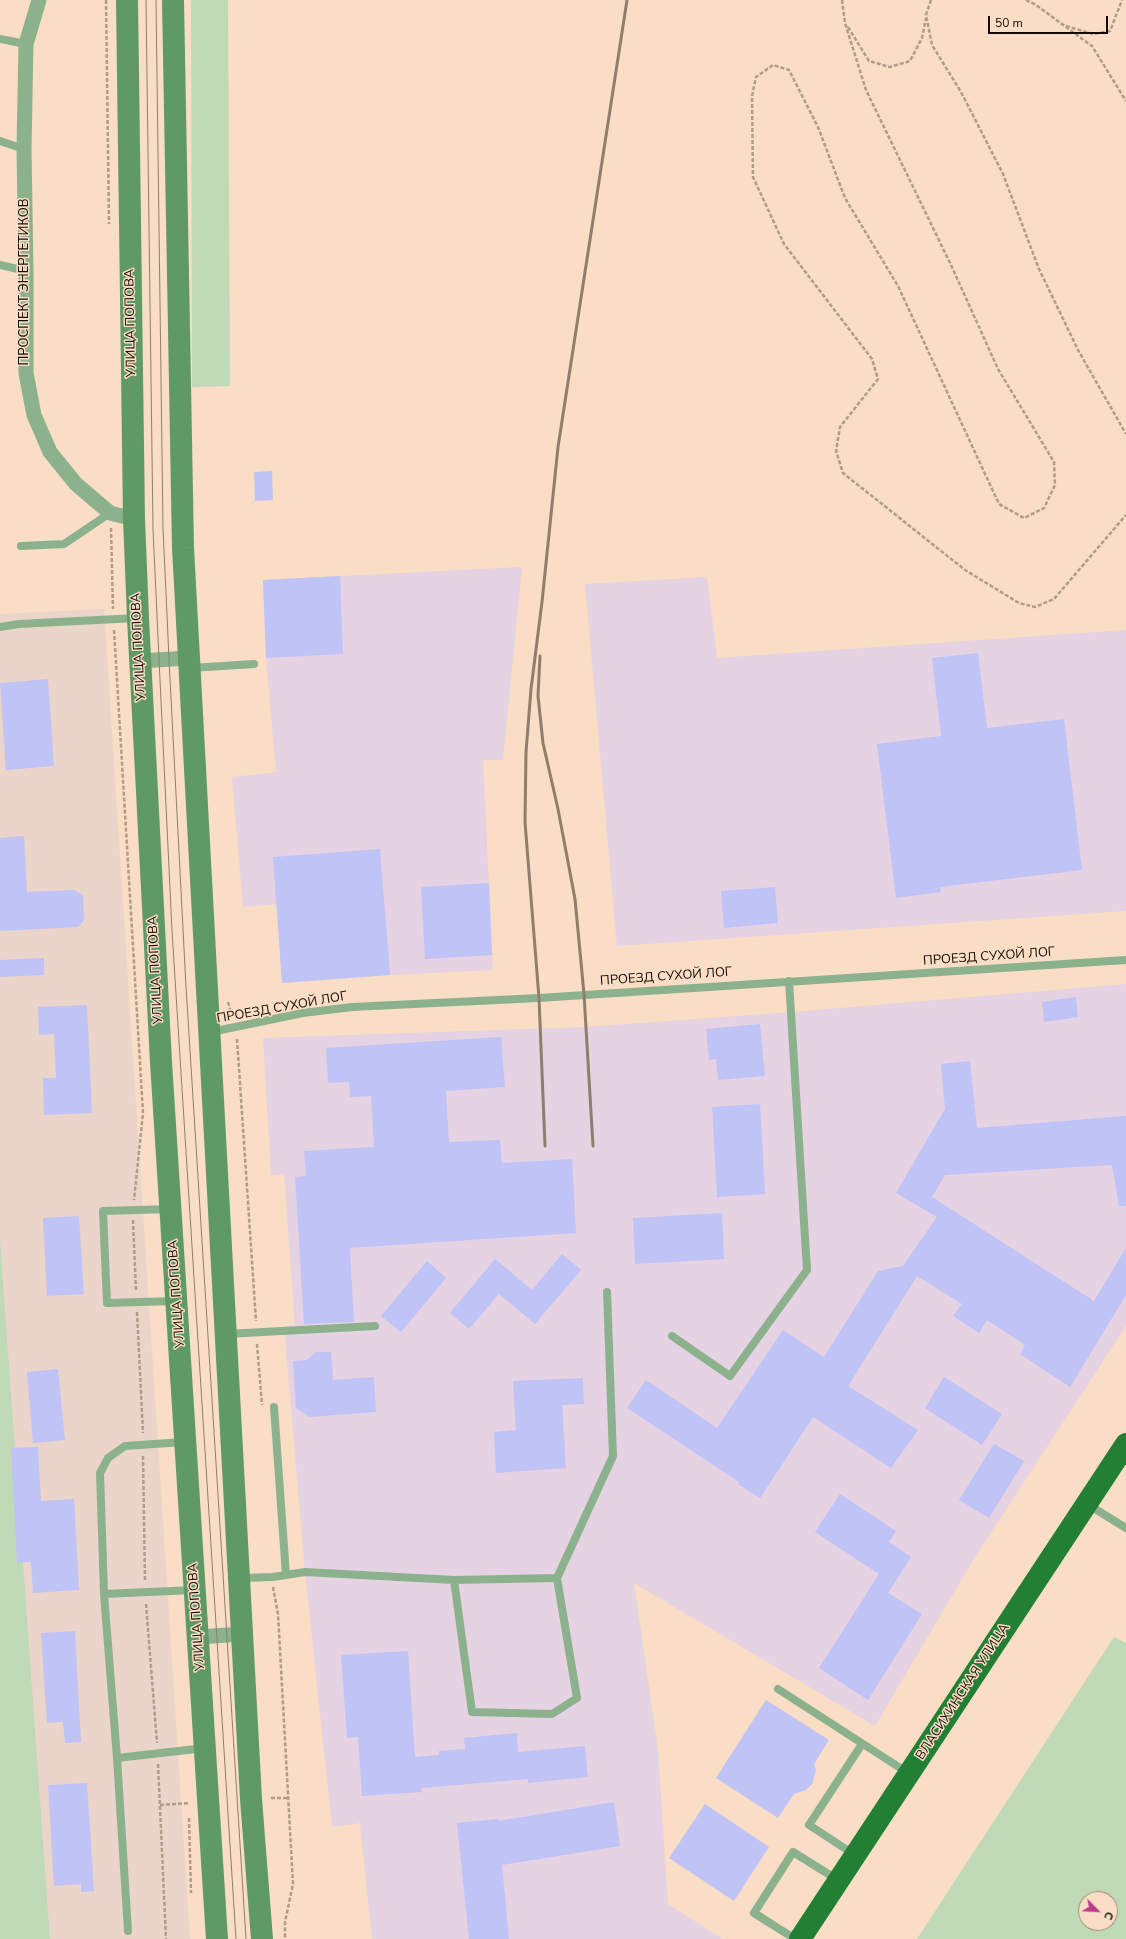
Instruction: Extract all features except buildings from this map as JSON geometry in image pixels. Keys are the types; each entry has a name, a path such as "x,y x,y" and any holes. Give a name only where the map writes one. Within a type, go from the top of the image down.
{"highway":[{"name":"ВЛАСИХИНСКАЯ УЛИЦА","path":"800,1939 1126,1444"}],"main road":[{"name":"УЛИЦА ПОПОВА","path":"127,0 134,519 138,618 161,1062 187,1442 217,1939"},
{"path":"173,0 183,533 251,1799 262,1939"}],"street":[{"name":"ПРОСПЕКТ ЭНЕРГЕТИКОВ","path":"40,0 26,44 24,149 26,373 34,415 50,452 76,484 110,513 134,519"},
{"path":"140,661 189,663"},
{"path":"198,1637 242,1634"}],"lane":[{"path":"0,39 26,44"},
{"path":"0,141 24,149"},
{"path":"0,265 26,271"},
{"path":"21,546 64,544 110,513"},
{"path":"0,627 19,624 138,618"},
{"path":"189,663 254,664"},
{"name":"ПРОЕЗД СУХОЙ ЛОГ","path":"209,1033 303,1013 352,1007 539,998 1126,960"},
{"path":"672,1336 730,1376 807,1270 789,982"},
{"path":"171,1209 103,1211 107,1303 177,1301"},
{"path":"454,1580 472,1712 552,1714 577,1698 557,1578 613,1456 607,1292"},
{"path":"226,1334 375,1326"},
{"path":"274,1407 286,1575"},
{"path":"128,1931 117,1758 104,1594 100,1473 108,1458 125,1446 187,1442"},
{"path":"1087,1504 1126,1528"},
{"path":"239,1578 286,1575 305,1572 454,1580 557,1578"},
{"path":"104,1594 195,1590"},
{"path":"778,1689 909,1774"},
{"path":"855,1855 810,1825 862,1744"},
{"path":"117,1758 206,1748"},
{"path":"795,1939 754,1913 793,1852 838,1881"}],"path":[{"path":"842,0 845,23 866,90 952,265 998,369 1054,462 1055,485 1044,508 1024,518 1000,504 898,286 845,198 818,127 800,90 789,70 773,65 756,78 752,96 753,177 784,244 872,358 878,379 840,427 836,451 843,473 965,570 1019,603 1035,607 1054,599 1126,514"},
{"path":"845,23 870,61 890,67 910,61 922,38 930,0"},
{"path":"1026,0 1036,5 1092,46 1126,102"},
{"path":"1064,25 1093,34 1110,31 1122,0"},
{"path":"926,15 932,45 961,92 1003,174 1042,275 1078,350 1126,434"},
{"path":"113,619 143,1113 132,1210 143,1445 145,1592 158,1754 166,1939"},
{"path":"271,1798 288,1798"},
{"path":"160,1805 190,1802 190,1808"},
{"path":"189,1814 191,1893"}],"shaded area":[{"path":"522,567 503,760 483,760 493,970 390,975 282,983 277,904 243,907 232,777 276,772 266,658 263,580"},
{"path":"707,577 717,658 1126,630 1126,911 617,946 585,584"},
{"path":"104,609 190,1939 50,1939 0,1238 0,614"},
{"path":"1126,984 1126,1326 975,1557 875,1726 634,1583 658,1750 668,1904 723,1939 372,1939 360,1823 332,1827 305,1572 284,1326 295,1325 284,1174 271,1175 263,1038 586,1027 792,1012"}],"green space":[{"path":"191,0 228,0 230,386 192,387"},
{"path":"0,1238 50,1939 0,1939"},
{"path":"1114,1637 1126,1643 1126,1939 917,1939"}],"tram line":[{"path":"146,0 153,529 159,659 172,931 236,1939"},
{"path":"156,0 163,528 169,659 186,987 246,1939"}],"railway":[{"path":"545,1146 539,998 525,822 526,752 531,689 542,602 558,447 627,0"},
{"path":"540,656 538,696 543,743 558,809 575,899 584,994 593,1146"}]}
